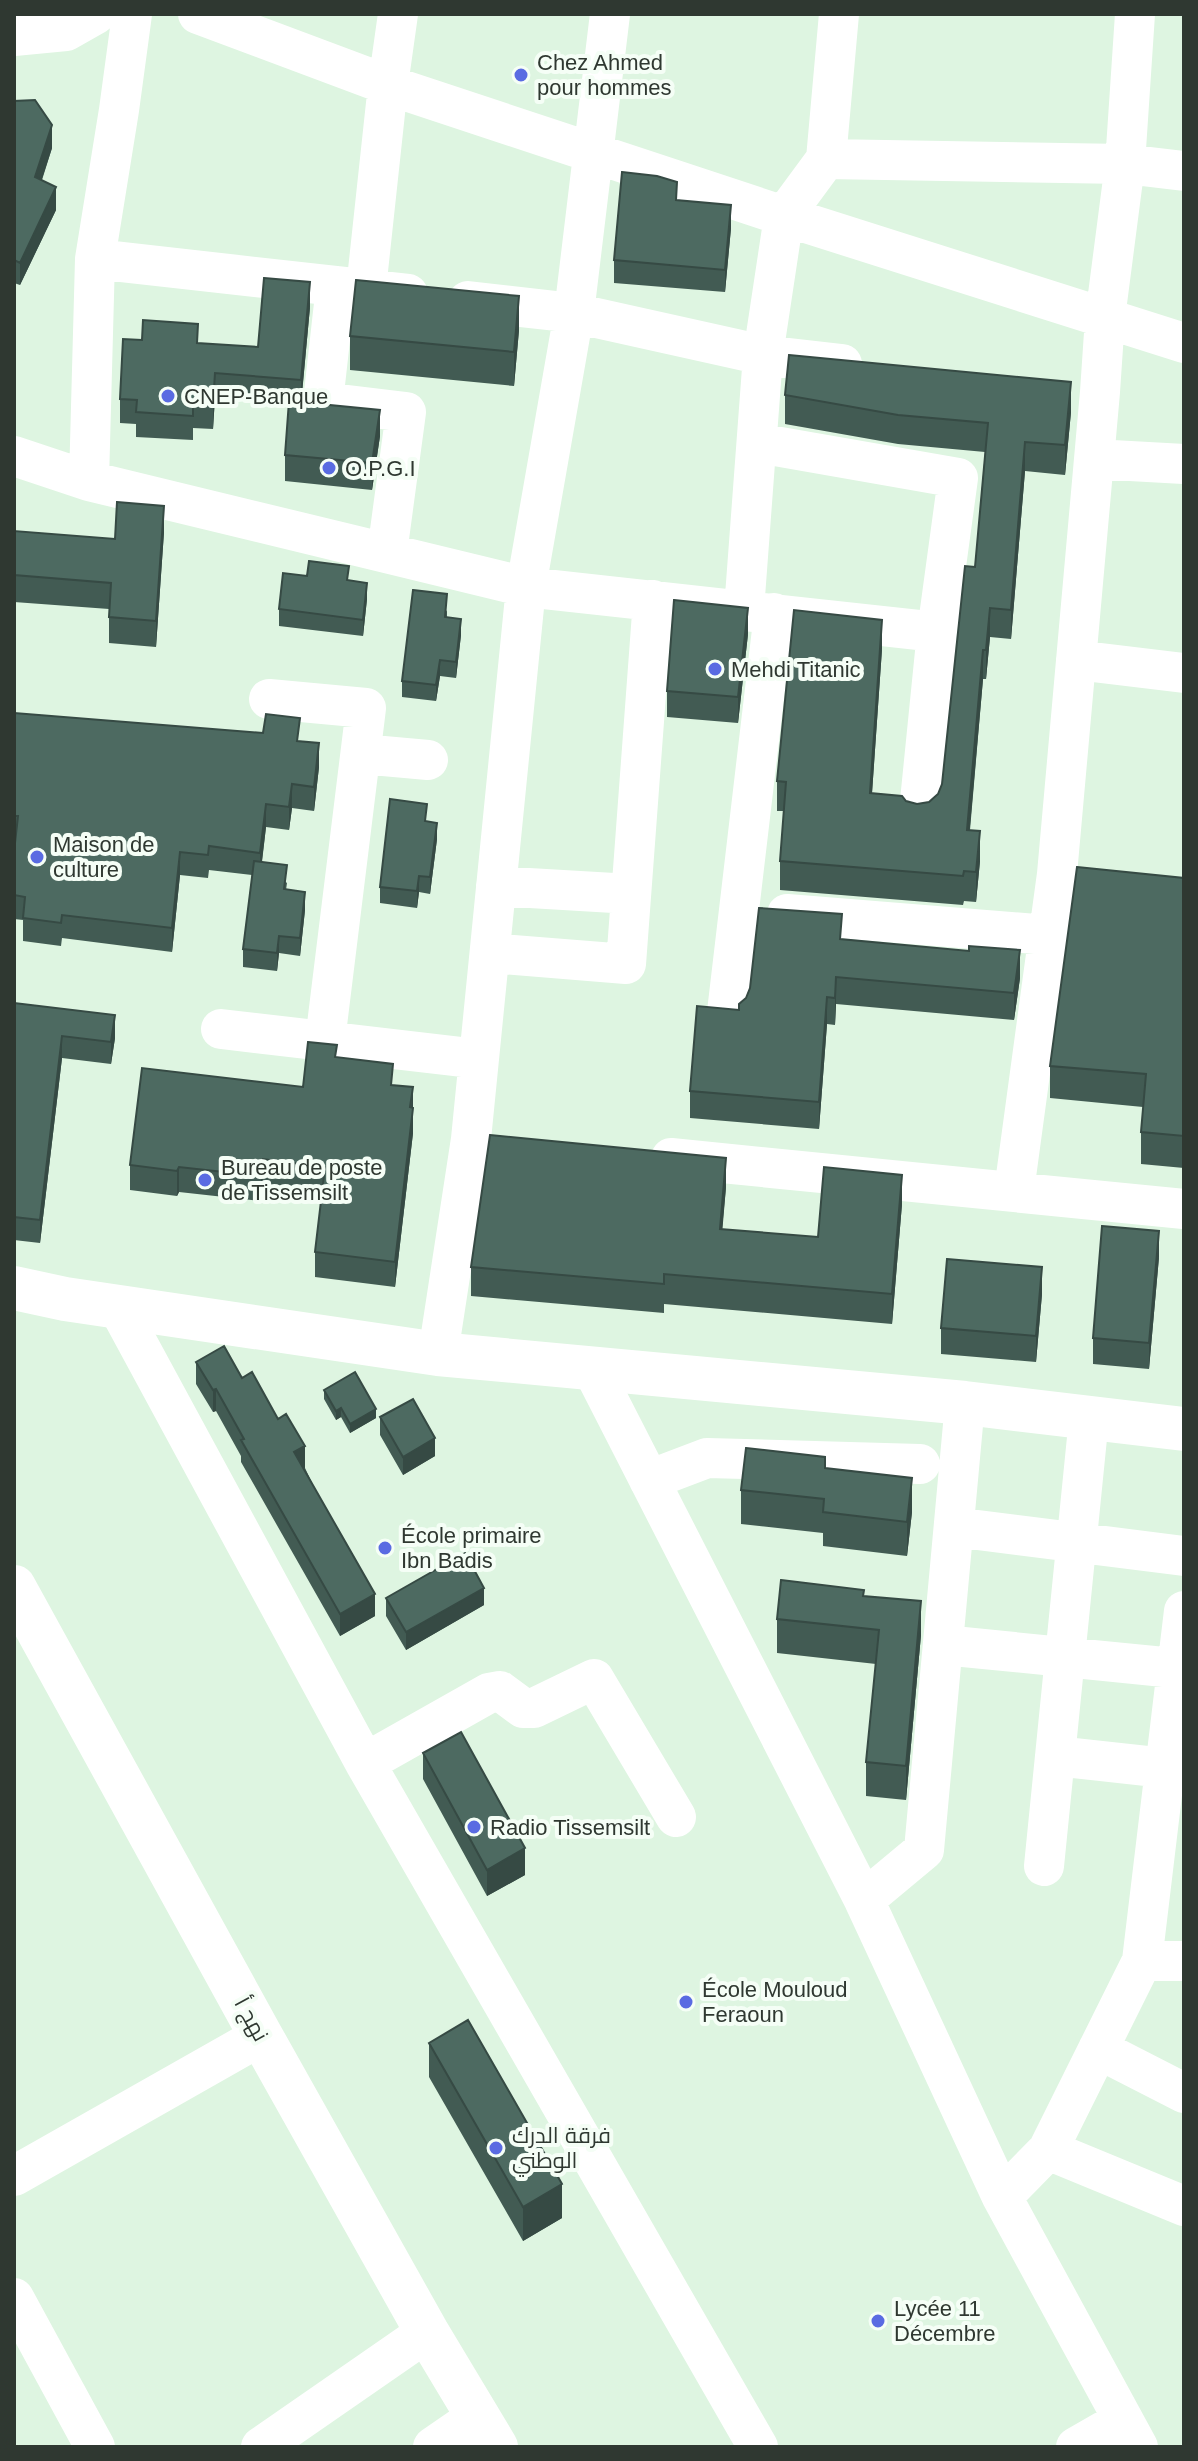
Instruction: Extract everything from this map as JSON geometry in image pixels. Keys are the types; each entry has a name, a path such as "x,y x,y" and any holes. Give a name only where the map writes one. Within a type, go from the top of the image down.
{"main road":[{"path":"14,1288 65,1299 438,1354 965,1403 1184,1429"},
{"path":"14,1304 65,1299"},
{"name":"نهج أ","path":"14,1587 261,2036 427,2332 487,2431"}],"street":[{"path":"14,36 66,31 96,14"},
{"path":"89,481 95,259 132,14"},
{"path":"198,14 388,85 784,216 1184,343"},
{"path":"387,553 406,412 323,402 351,288 398,14"},
{"path":"438,1354 486,1140 479,1059 526,587 574,313 610,14"},
{"path":"727,1012 739,910 759,612 758,443 763,355 784,216 826,159 839,14"},
{"path":"1014,1191 1048,935 1073,876 1076,660 1094,459 1085,390 1105,318 1125,164 1135,14"},
{"path":"826,159 1125,164 1184,171"},
{"path":"95,259 574,313 763,355 871,367"},
{"path":"758,443 958,478 937,632 919,811"},
{"path":"14,456 89,481 526,587 937,632"},
{"path":"1094,459 1184,464"},
{"path":"490,953 626,964 653,600"},
{"path":"1076,660 1184,673"},
{"path":"269,699 366,708 325,1041"},
{"path":"361,754 428,760"},
{"path":"496,886 631,894"},
{"path":"739,910 1048,935"},
{"path":"221,1029 479,1059"},
{"path":"641,1155 1184,1209"},
{"path":"118,1307 365,1763 758,2447"},
{"path":"592,1368 864,1900 1002,2197 1130,2434 1076,2447"},
{"path":"864,1900 924,1850 965,1403"},
{"path":"1044,1866 1089,1418"},
{"path":"649,1480 707,1458 920,1464"},
{"path":"954,1527 1184,1556"},
{"path":"1002,2197 1048,2150 1142,1961 1167,1889 1165,1768 1180,1669 1184,1611"},
{"path":"943,1645 1180,1669"},
{"path":"365,1763 489,1693 500,1691 523,1708 534,1708 594,1679 676,1817"},
{"path":"1055,1756 1165,1768"},
{"path":"1142,1961 1184,1961"},
{"path":"14,2176 261,2036"},
{"path":"1098,2049 1184,2093"},
{"path":"1048,2150 1184,2206"},
{"path":"14,2298 95,2447"},
{"path":"261,2447 427,2332"},
{"path":"433,2447 487,2431"}],"building":[{"path":"35,100 52,125 35,177 56,187 20,263 14,260 14,101"},
{"path":"622,172 677,182 676,200 731,205 725,270 614,260"},
{"path":"264,278 310,282 301,380 215,373 213,405 193,403 193,416 136,412 137,400 120,399 123,339 142,340 143,320 198,324 197,343 258,347"},
{"path":"356,280 519,296 514,352 350,336"},
{"path":"789,355 1071,382 1065,445 1025,442 1011,610 990,608 986,650 983,650 967,830 980,831 976,872 964,871 963,876 780,861 786,782 777,781 794,610 882,620 870,793 902,796 906,801 917,804 929,802 938,794 942,784 965,566 975,567 988,423 898,415 785,395"},
{"path":"289,401 380,410 372,463 285,455"},
{"path":"117,502 164,506 156,621 109,617 111,583 14,575 14,531 115,539"},
{"path":"309,561 349,566 347,580 367,583 363,620 279,609 283,573 307,576"},
{"path":"413,590 447,594 445,617 461,619 456,662 440,660 436,685 402,681"},
{"path":"674,600 748,608 738,697 667,691"},
{"path":"14,713 263,733 266,714 300,718 297,741 319,743 314,787 292,784 289,807 266,804 260,853 209,846 208,855 180,852 172,928 62,915 61,923 23,918 25,897 14,895 18,816 14,816"},
{"path":"390,799 427,804 425,821 437,823 430,877 419,876 417,891 380,887"},
{"path":"254,861 287,865 284,889 305,892 300,938 279,936 277,953 243,949"},
{"path":"1077,867 1184,878 1184,1136 1141,1132 1146,1074 1050,1066"},
{"path":"759,908 842,914 840,939 969,951 969,946 1020,950 1014,993 836,977 835,998 827,997 819,1102 690,1091 697,1006 739,1010 739,1004 750,988"},
{"path":"14,1003 115,1015 111,1042 62,1036 40,1220 14,1217"},
{"path":"308,1042 337,1045 335,1057 393,1064 391,1085 413,1087 395,1262 315,1252 325,1167 263,1159 261,1176 130,1165 142,1068 303,1087"},
{"path":"490,1135 726,1158 720,1229 818,1237 824,1167 902,1175 892,1294 664,1274 664,1284 471,1267"},
{"path":"1102,1226 1159,1231 1149,1343 1093,1338"},
{"path":"947,1259 1042,1267 1036,1336 941,1328"},
{"path":"224,1346 242,1378 252,1372 278,1419 286,1414 305,1446 294,1452 375,1594 340,1614 241,1440 244,1439 216,1389 213,1390 196,1362"},
{"path":"355,1372 376,1409 350,1424 341,1408 336,1411 324,1390"},
{"path":"413,1399 435,1438 403,1457 380,1417"},
{"path":"746,1448 825,1457 825,1468 912,1478 907,1522 823,1512 824,1499 741,1490"},
{"path":"465,1553 484,1588 406,1632 386,1598"},
{"path":"781,1580 864,1590 863,1596 921,1601 906,1766 866,1762 879,1630 777,1619"},
{"path":"461,1732 525,1848 487,1870 423,1753"},
{"path":"468,2020 562,2184 523,2207 429,2043"}],"place":[{"name":"Chez Ahmed pour hommes","path":"521,75"},
{"name":"CNEP-Banque","path":"168,396"},
{"name":"O.P.G.I","path":"329,468"},
{"name":"Mehdi Titanic","path":"715,669"},
{"name":"Maison de culture","path":"37,857"},
{"name":"Bureau de poste de Tissemsilt","path":"205,1180"},
{"name":"École primaire Ibn Badis","path":"385,1548"},
{"name":"Radio Tissemsilt","path":"474,1827"},
{"name":"École Mouloud Feraoun","path":"686,2002"},
{"name":"فرقة الدرك الوطني","path":"496,2148"},
{"name":"Lycée 11 Décembre","path":"878,2321"}]}
